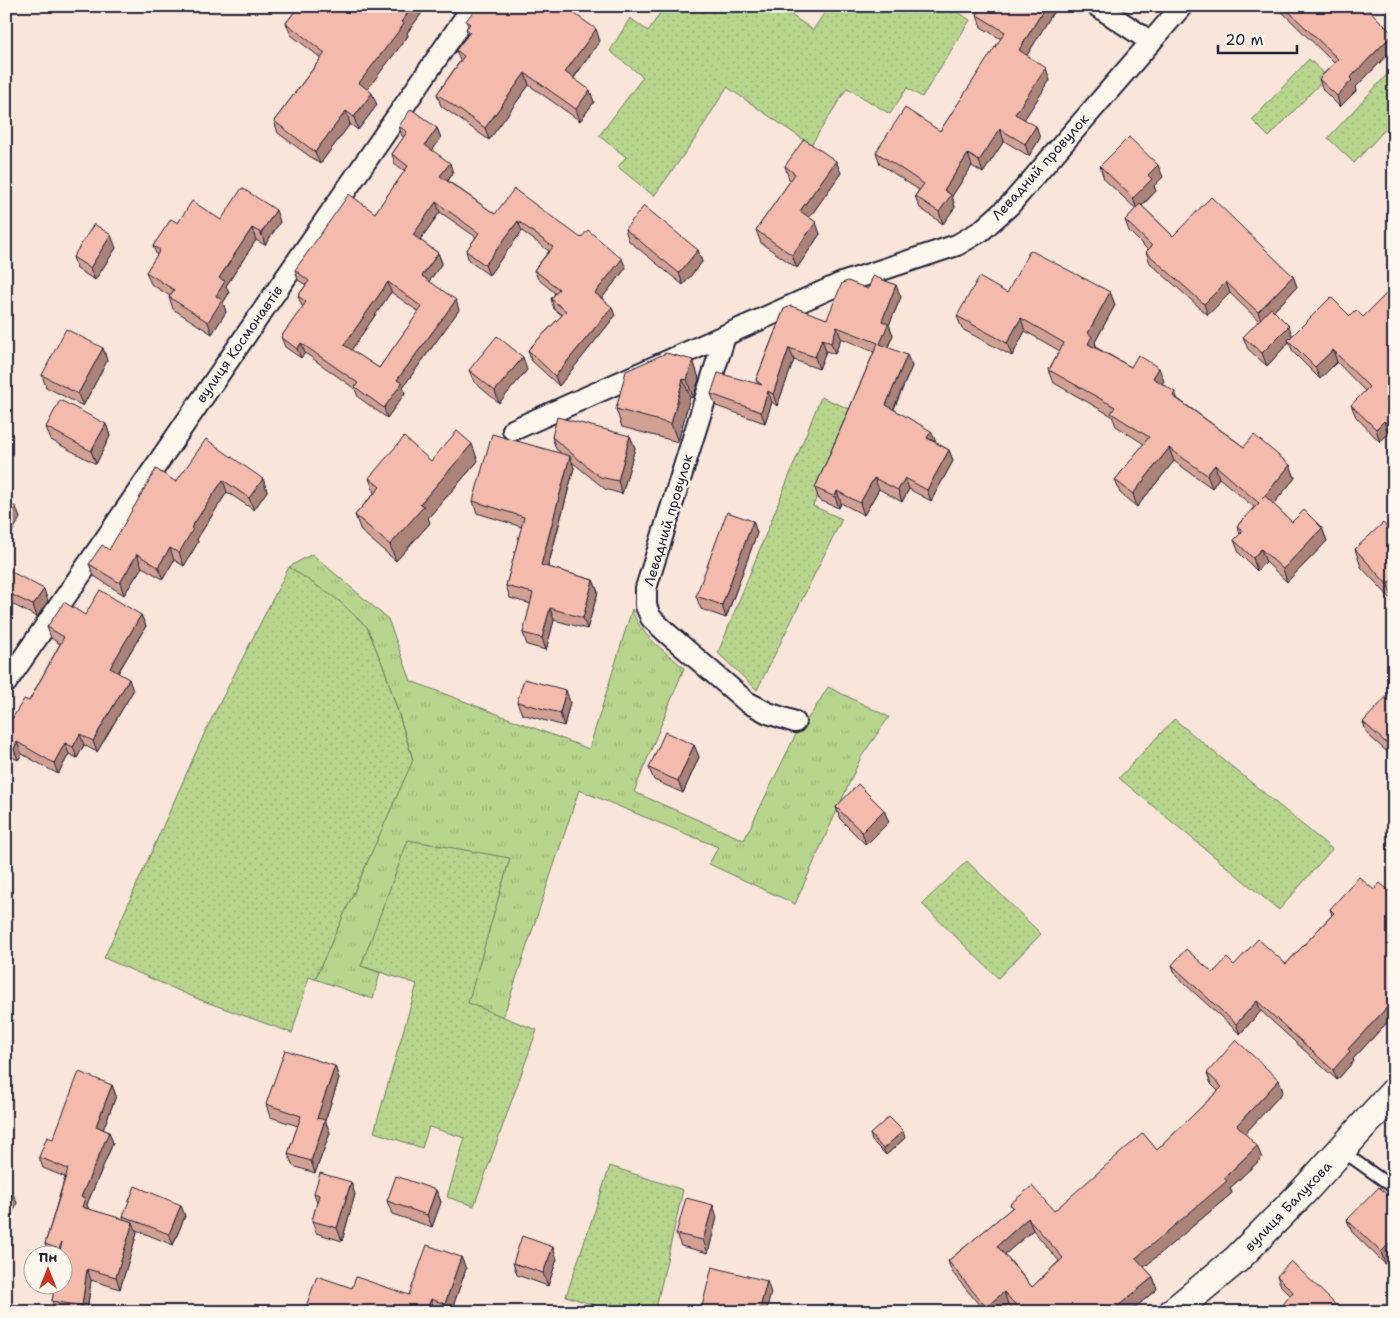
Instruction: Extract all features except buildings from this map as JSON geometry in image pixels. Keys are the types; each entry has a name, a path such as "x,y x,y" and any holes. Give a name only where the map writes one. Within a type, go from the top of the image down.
{"main road":[{"name":"вулиця Балукова","path":"1174,1312 1237,1259 1394,1092"}],"street":[{"name":"вулиця Космонавтів","path":"6,683 474,6"},
{"path":"1097,6 1151,42"},
{"name":"Левадний провулок","path":"514,430 842,283 957,245 981,230 1010,205 1182,6"},
{"name":"Левадний провулок","path":"725,336 646,588 646,606 650,618 747,702 768,713 795,722"}],"lane":[{"path":"1341,1150 1394,1188"}],"green space":[{"path":"665,6 778,6 813,30 829,6 949,6 970,20 922,97 907,88 890,114 847,88 811,145 727,87 695,139 654,196 618,167 626,157 599,136 643,77 610,51 630,18 648,31"},
{"path":"1309,59 1327,76 1269,137 1252,120"},
{"path":"1394,67 1394,120 1354,163 1328,138"},
{"path":"821,397 852,410 813,506 842,519 757,690 718,653"},
{"path":"312,554 388,619 411,681 589,749 632,609 640,627 646,634 684,668 634,792 744,840 797,732 812,713 828,687 889,717 861,757 795,904 709,864 718,847 579,790 503,1018 467,1003 510,858 361,966 380,973 373,999 315,979 413,759 385,671 367,627 289,567"},
{"path":"289,567 338,600 367,627 385,671 413,760 315,979 309,977 292,1033 198,999 104,958 205,732"},
{"path":"1174,719 1332,849 1279,910 1119,778"},
{"path":"408,840 510,858 468,1003 537,1030 474,1206 447,1197 465,1138 429,1127 422,1148 374,1132 417,984 361,966"},
{"path":"967,861 1041,934 998,978 922,904"},
{"path":"610,1166 683,1190 655,1312 615,1312 566,1296"}]}
